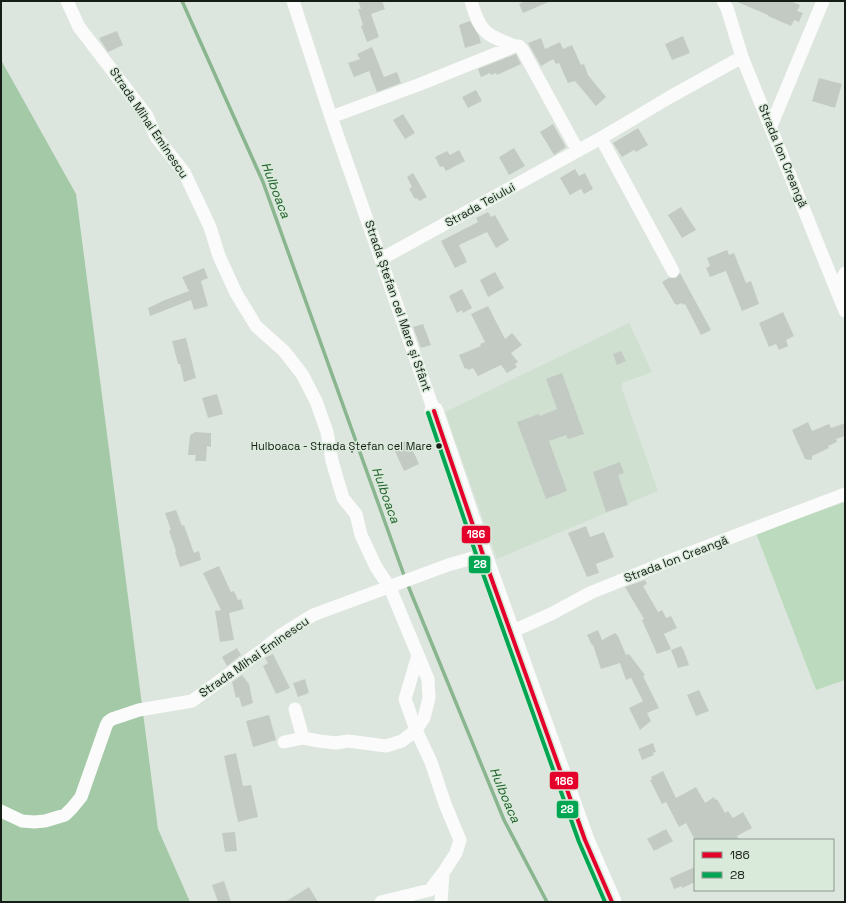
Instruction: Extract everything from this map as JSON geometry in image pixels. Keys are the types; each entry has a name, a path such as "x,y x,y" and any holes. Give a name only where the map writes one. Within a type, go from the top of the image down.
{"street":[{"name":"Strada Mihai Eminescu","path":"67,1 79,27 146,116 156,137 184,172 210,227 219,256 236,294 256,326 284,351 302,374 316,401 327,432 332,461 343,498 356,514 361,535 376,567 394,586 428,679 429,698 424,718 416,730 402,740 386,746 348,741 319,741 303,738 284,742"},
{"name":"Strada Ștefan cel Mare și Sfânt","path":"293,1 331,117 434,411 482,555 585,840 612,902"},
{"path":"471,1 476,18 480,26 487,34 498,40 519,46 522,49 578,151"},
{"name":"Strada Ion Creangă","path":"723,1 742,57 845,311"},
{"path":"771,126 823,1"},
{"path":"331,117 418,85 515,46"},
{"name":"Strada Teiului","path":"381,259 578,151 742,57"},
{"path":"601,138 673,270"},
{"path":"837,292 845,273"},
{"name":"Strada Ion Creangă","path":"510,632 551,614 590,593 674,559 845,494"},
{"name":"Strada Mihai Eminescu","path":"1,811 22,821 34,822 45,821 65,815 81,797 108,722 112,719 139,710 192,701 255,656 281,635 313,615 448,565 482,555"},
{"path":"381,902 430,890 456,853 460,840 444,804 431,762 416,730 406,699 418,655"},
{"path":"295,709 303,738"},
{"path":"441,902 443,873"}],"shaded area":[{"path":"629,323 652,372 622,383 622,389 658,491 497,559 445,412"}],"green space":[{"path":"1,60 76,194 158,829 190,902 1,902"},
{"path":"845,502 845,680 816,690 756,533"}],"building":[{"path":"358,1 382,1 385,9 371,14 379,37 367,42 361,26 363,25 358,9 361,9"},
{"path":"525,1 551,1 523,13 519,4"},
{"path":"735,1 790,1 800,5 797,11 803,13 799,22 794,20 791,26"},
{"path":"470,21 479,36 481,43 465,48 459,25"},
{"path":"117,31 123,45 108,52 99,38"},
{"path":"683,36 690,53 672,60 665,44"},
{"path":"541,38 545,49 560,42 563,49 572,45 581,65 584,64 588,75 606,97 596,106 575,81 568,83 559,63 556,64 553,59 541,66 528,43"},
{"path":"372,47 384,77 397,72 401,83 377,92 369,71 354,77 348,63 360,59 357,54"},
{"path":"516,54 521,64 497,75 496,73 491,75 490,73 481,77 478,69"},
{"path":"819,78 842,84 835,108 812,101"},
{"path":"476,90 482,101 468,108 462,97"},
{"path":"403,114 415,133 405,139 393,120"},
{"path":"553,124 566,147 554,155 540,132"},
{"path":"638,128 648,145 636,152 634,150 622,157 613,143"},
{"path":"514,148 525,166 509,175 499,157"},
{"path":"459,150 465,161 446,171 443,166 440,167 435,157 447,151 450,155"},
{"path":"575,169 579,176 585,173 593,189 584,194 581,189 570,195 560,178"},
{"path":"413,173 427,197 419,201 417,198 415,199 409,189 412,187 407,177"},
{"path":"681,207 696,230 682,238 668,215"},
{"path":"488,212 491,217 495,215 509,240 496,248 487,232 459,245 467,262 455,268 441,241 478,222 476,218"},
{"path":"727,250 729,255 734,253 746,283 751,281 759,304 742,311 726,271 710,277 706,268 710,266 707,258"},
{"path":"204,268 208,278 201,281 208,306 194,310 191,300 150,316 148,308 189,291 182,277"},
{"path":"495,272 504,288 488,297 480,280"},
{"path":"680,273 711,330 701,335 685,304 675,304 662,282 669,278 676,278"},
{"path":"462,289 472,308 463,313 462,310 457,313 449,296"},
{"path":"488,306 505,339 512,333 522,345 511,353 518,362 515,364 517,367 507,373 501,365 478,376 473,368 468,370 467,368 465,369 459,355 481,346 480,344 485,342 471,314"},
{"path":"783,312 794,336 786,340 788,346 779,350 776,344 769,347 759,323"},
{"path":"423,324 431,345 421,348 413,327"},
{"path":"186,338 196,378 184,382 180,364 178,364 172,341"},
{"path":"621,351 626,361 617,365 613,354"},
{"path":"562,373 584,434 568,439 566,435 549,441 567,491 546,499 517,422 539,414 540,416 557,409 546,379"},
{"path":"217,394 223,414 208,418 202,398"},
{"path":"808,422 812,431 829,424 831,428 845,423 845,436 836,439 837,442 828,446 829,448 812,456 812,460 805,459 792,430"},
{"path":"195,432 211,433 211,447 207,446 206,461 195,461 196,455 188,455 190,435"},
{"path":"408,440 419,464 404,471 393,447"},
{"path":"620,462 624,473 618,475 628,505 606,512 593,472"},
{"path":"176,510 182,526 184,525 194,553 199,551 201,560 180,567 169,531 171,530 165,513"},
{"path":"586,526 590,537 604,532 614,557 596,564 599,573 587,577 568,533"},
{"path":"219,566 231,592 234,591 238,600 241,599 244,609 229,613 234,640 220,642 215,611 221,610 203,573"},
{"path":"645,580 647,584 643,586 658,612 662,610 666,618 671,616 677,628 664,634 671,649 657,654 642,620 644,619 625,587"},
{"path":"598,630 602,640 615,633 618,636 626,655 629,654 645,675 643,676 659,708 647,713 651,721 640,730 629,708 643,701 631,678 626,680 620,663 601,669 593,645 587,635"},
{"path":"681,646 689,665 678,668 671,650"},
{"path":"237,648 241,655 227,666 222,657"},
{"path":"273,654 290,688 276,694 263,666 268,663 265,658"},
{"path":"242,675 249,684 253,703 242,707 239,697 236,698 232,682"},
{"path":"305,679 309,693 298,697 293,683"},
{"path":"699,690 709,711 696,716 687,695"},
{"path":"269,715 276,740 253,747 246,721"},
{"path":"653,743 656,752 653,753 654,755 642,760 638,749"},
{"path":"236,753 243,786 251,785 258,817 238,822 224,756"},
{"path":"663,771 676,798 696,787 705,803 714,797 715,800 717,799 725,813 728,811 733,818 743,812 752,828 737,836 738,839 694,839 686,823 679,827 666,802 662,804 650,780 652,780 651,777"},
{"path":"666,829 673,841 654,851 647,839"},
{"path":"235,832 237,851 225,852 222,833"},
{"path":"694,867 694,882 682,888 682,886 674,889 670,878"},
{"path":"224,881 231,902 218,902 212,885"},
{"path":"309,887 318,902 285,902"}],"waterway":[{"name":"Hulboaca","path":"182,1 263,182 405,578"},
{"name":"Hulboaca","path":"407,583 504,820 547,902"}],"transit line":[{"name":"186","path":"434,411 483,555 585,840 612,902"},
{"name":"28","path":"428,413 477,557 579,842 605,902"}],"place":[{"name":"Hulboaca - Strada Ștefan cel Mare","path":"439,446"}]}
